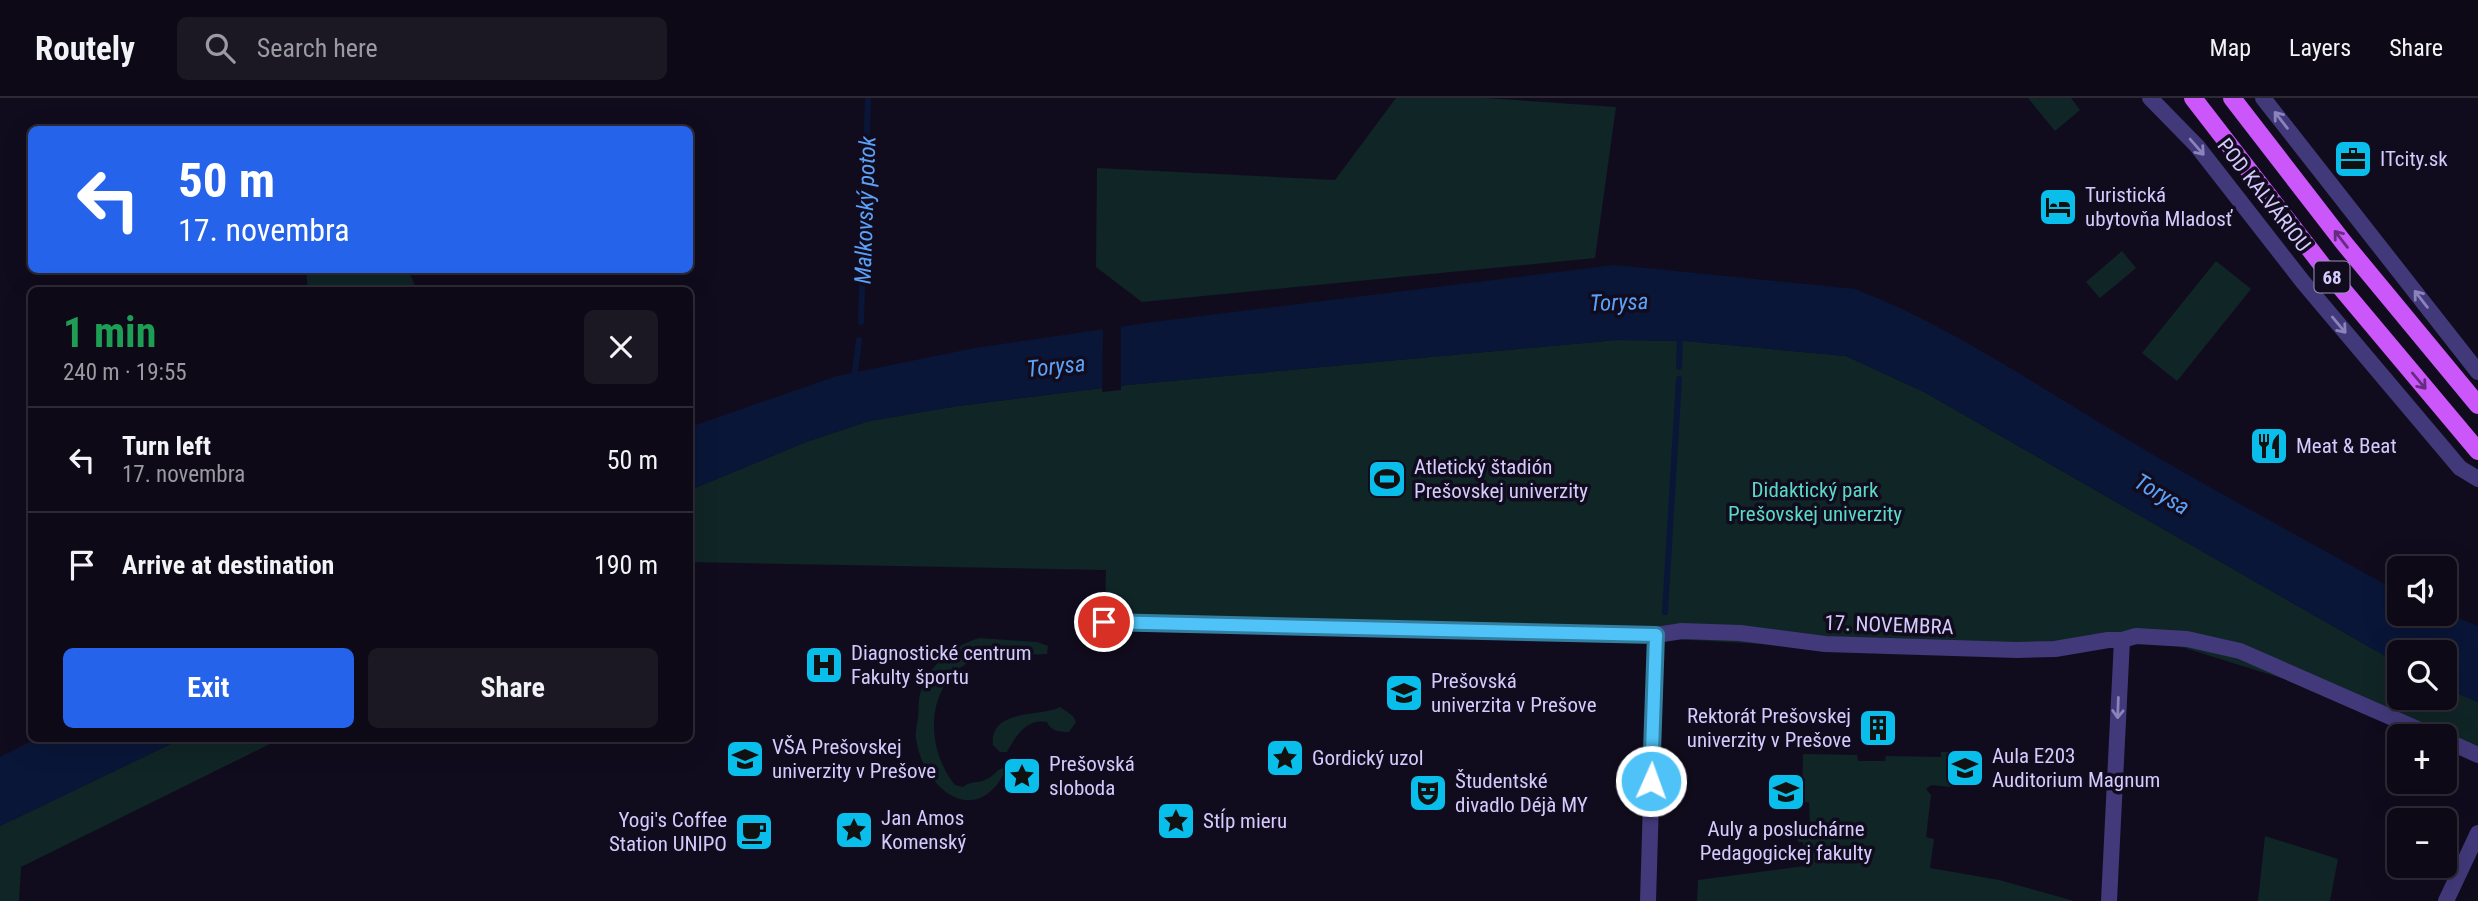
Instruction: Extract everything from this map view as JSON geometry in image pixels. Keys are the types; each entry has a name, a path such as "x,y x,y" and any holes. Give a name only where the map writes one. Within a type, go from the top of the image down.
{"main road":[{"name":"POD KALVÁRIOU","path":"2193,98 2322,265 2478,450"},
{"name":"POD KALVÁRIOU","path":"2232,98 2344,243 2478,405"}],"street":[{"name":"POD KALVÁRIOU","path":"2150,98 2197,146 2303,282 2460,468 2478,479"},
{"path":"2263,98 2478,372"},
{"name":"17. NOVEMBRA","path":"1104,622 1656,635 1682,631 1740,633 1825,644 2017,650 2055,649 2136,636 2167,637 2208,642 2240,651 2406,724"},
{"path":"1648,901 1656,635"},
{"path":"2109,901 2122,640"},
{"path":"2457,745 2478,755"},
{"path":"2446,901 2478,833"}],"green space":[{"path":"1396,98 1485,98 1616,107 1595,258 1142,302 1096,267 1097,168 1335,180"},
{"path":"2028,98 2071,98 2080,110 2055,131"},
{"path":"2122,251 2136,268 2100,298 2086,282"},
{"path":"2216,261 2251,289 2177,381 2142,353"},
{"path":"306,273 409,273 416,287 308,287"},
{"name":"Didaktický park Prešovskej univerzity","path":"1617,340 1685,341 1846,356 1924,392 2387,657 2387,710 2457,710 2457,693 2478,702 2478,753 2457,743 2457,724 2419,724 2405,717 2185,648 2119,636 2086,648 1837,648 1105,615 1106,570 693,562 693,489 806,442 869,421 958,406 1127,385"},
{"path":"979,638 1037,642 1048,646 1047,654 1000,654 981,657 957,670 946,684 934,717 934,735 945,770 955,785 963,787 984,780 1003,768 1005,772 993,789 979,798 966,800 952,796 939,786 929,773 921,757 916,731 920,694 930,673 952,651"},
{"path":"1060,707 1073,716 1076,722 1069,732 1056,730 1047,722 1040,721 1027,726 1007,752 1000,752 993,745 994,733 999,725 1008,719"},
{"path":"175,742 274,742 21,867 19,901 0,901 0,826"},
{"path":"1941,752 1952,752 1951,787 1931,785 1926,789 1931,795 1926,837 1934,839 1930,868 1999,880 2074,901 1697,901 1698,880 1805,866 1803,842 1798,842 1796,826 1810,826 1809,802 1802,802 1803,754 1857,755 1858,761 1885,761 1886,756 1941,757"},
{"path":"2265,836 2338,859 2330,901 2258,901"}],"water":[{"name":"Torysa","path":"1615,265 1855,289 1959,339 2193,478 2387,585 2387,626 2457,626 2457,618 2478,626 2478,702 2457,693 2457,640 2387,640 2387,657 1924,392 1846,356 1685,341 1617,340 1127,385 958,406 869,421 806,442 693,489 693,426 837,376 975,348 1153,322"},
{"path":"30,742 175,742 0,826 0,757"}],"pier":[{"path":"1121,323 1121,390 1102,392 1103,326"}],"waterway":[{"name":"Malkovský potok","path":"861,322 868,98"},
{"path":"1679,367 1680,334"},
{"name":"Malkovský potok","path":"854,379 859,340"},
{"path":"1665,612 1679,379"}],"place":[{"name":"ITcity.sk","path":"2353,159"},
{"name":"Turistická ubytovňa Mladosť","path":"2058,207"},
{"name":"Meat & Beat","path":"2269,446"},
{"name":"Atletický štadión Prešovskej univerzity","path":"1387,479"},
{"name":"Diagnostické centrum Fakulty športu","path":"824,665"},
{"name":"Prešovská univerzita v Prešove","path":"1404,693"},
{"name":"Rektorát Prešovskej univerzity v Prešove","path":"1878,728"},
{"name":"Gordický uzol","path":"1285,758"},
{"name":"VŠA Prešovskej univerzity v Prešove","path":"745,759"},
{"name":"Aula E203 Auditorium Magnum","path":"1965,768"},
{"name":"Prešovská sloboda","path":"1022,776"},
{"name":"Auly a posluchárne Pedagogickej fakulty","path":"1786,792"},
{"name":"Študentské divadlo Déjà MY","path":"1428,793"},
{"name":"Stĺp mieru","path":"1176,821"},
{"name":"Jan Amos Komenský","path":"854,830"},
{"name":"Yogi's Coffee Station UNIPO","path":"754,832"}],"route":[{"path":"1104,622 1656,635 1651,781"}]}
